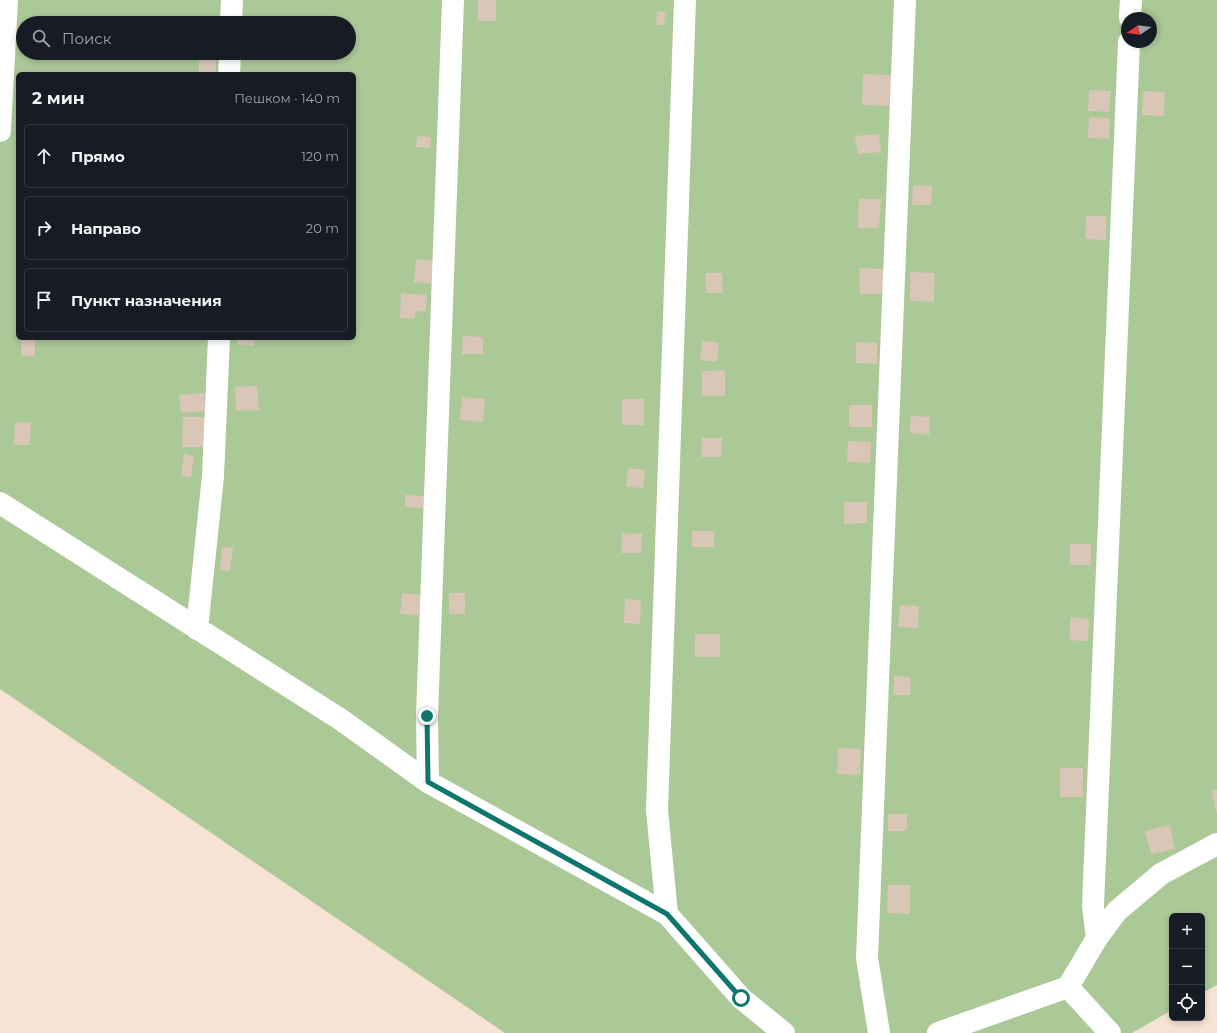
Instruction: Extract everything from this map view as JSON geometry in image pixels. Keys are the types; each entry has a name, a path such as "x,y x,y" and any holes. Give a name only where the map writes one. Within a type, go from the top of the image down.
{"street":[{"path":"0,131 7,0"},
{"path":"231,16 232,0"},
{"path":"428,782 427,716 453,0"},
{"path":"667,914 657,810 684,0"},
{"path":"879,1033 867,958 904,0"},
{"path":"1130,12 1131,0"},
{"path":"1097,938 1093,906 1129,48"},
{"path":"229,72 230,60"},
{"path":"197,628 213,476 219,340"},
{"path":"0,503 340,719 428,782 667,914 741,998 784,1033"},
{"path":"938,1033 1068,987 1097,938 1117,911 1162,874 1217,844"},
{"path":"1068,987 1110,1033"}],"green space":[{"path":"0,0 1217,0 1217,985 1205,991 1205,913 1169,913 1169,1012 1132,1033 505,1033 0,689"}],"building":[{"path":"478,0 496,0 496,21 478,21"},
{"path":"657,11 665,12 664,25 656,25"},
{"path":"199,60 216,60 216,72 199,72"},
{"path":"863,74 892,75 891,106 862,105"},
{"path":"1089,90 1111,91 1109,112 1088,111"},
{"path":"1143,91 1165,92 1164,116 1142,115"},
{"path":"1089,117 1110,118 1109,139 1088,138"},
{"path":"879,134 881,152 858,154 855,136"},
{"path":"417,136 431,137 431,148 416,147"},
{"path":"913,185 932,186 931,205 912,205"},
{"path":"859,199 881,199 879,228 858,228"},
{"path":"1086,216 1106,216 1106,240 1085,239"},
{"path":"416,259 435,261 433,284 414,282"},
{"path":"859,268 883,269 883,294 860,294"},
{"path":"910,272 935,273 934,302 910,301"},
{"path":"705,273 722,273 723,293 706,293"},
{"path":"401,293 427,295 426,312 415,311 415,319 400,318"},
{"path":"463,336 483,337 483,354 462,354"},
{"path":"21,340 35,340 35,356 21,356"},
{"path":"238,340 255,340 254,346 237,344"},
{"path":"702,341 719,343 717,362 700,360"},
{"path":"856,342 877,343 877,364 856,363"},
{"path":"725,370 725,396 702,396 702,371"},
{"path":"257,386 259,410 236,411 235,387"},
{"path":"204,393 205,411 181,413 179,395"},
{"path":"462,397 485,399 483,422 460,420"},
{"path":"622,399 644,399 644,425 622,425"},
{"path":"849,405 872,405 872,427 849,427"},
{"path":"911,416 930,417 929,435 910,433"},
{"path":"183,417 206,417 205,447 182,447"},
{"path":"15,422 31,423 30,445 14,445"},
{"path":"702,438 722,438 721,457 701,457"},
{"path":"848,441 871,442 870,463 847,462"},
{"path":"184,454 194,456 191,477 181,476"},
{"path":"628,468 645,470 643,488 626,487"},
{"path":"405,495 427,496 427,508 405,507"},
{"path":"844,502 867,502 867,523 844,524"},
{"path":"692,531 714,531 714,547 692,547"},
{"path":"622,533 642,534 641,553 621,553"},
{"path":"1070,544 1091,544 1091,565 1070,565"},
{"path":"222,547 233,548 230,571 220,570"},
{"path":"402,593 421,595 419,615 400,614"},
{"path":"449,593 465,593 465,614 449,614"},
{"path":"625,599 641,600 640,624 624,623"},
{"path":"900,605 919,606 918,628 898,627"},
{"path":"1071,617 1089,619 1088,641 1069,640"},
{"path":"695,634 720,634 720,657 695,657"},
{"path":"894,676 911,677 910,695 893,695"},
{"path":"838,748 861,749 860,775 837,774"},
{"path":"1060,768 1083,768 1083,797 1060,797"},
{"path":"1217,790 1217,813 1216,813 1212,791"},
{"path":"888,814 907,814 907,831 888,831"},
{"path":"1170,825 1175,849 1151,854 1145,831"},
{"path":"888,885 910,885 910,914 887,913"}],"route":[{"path":"427,716 428,782 667,914 741,998"}]}
